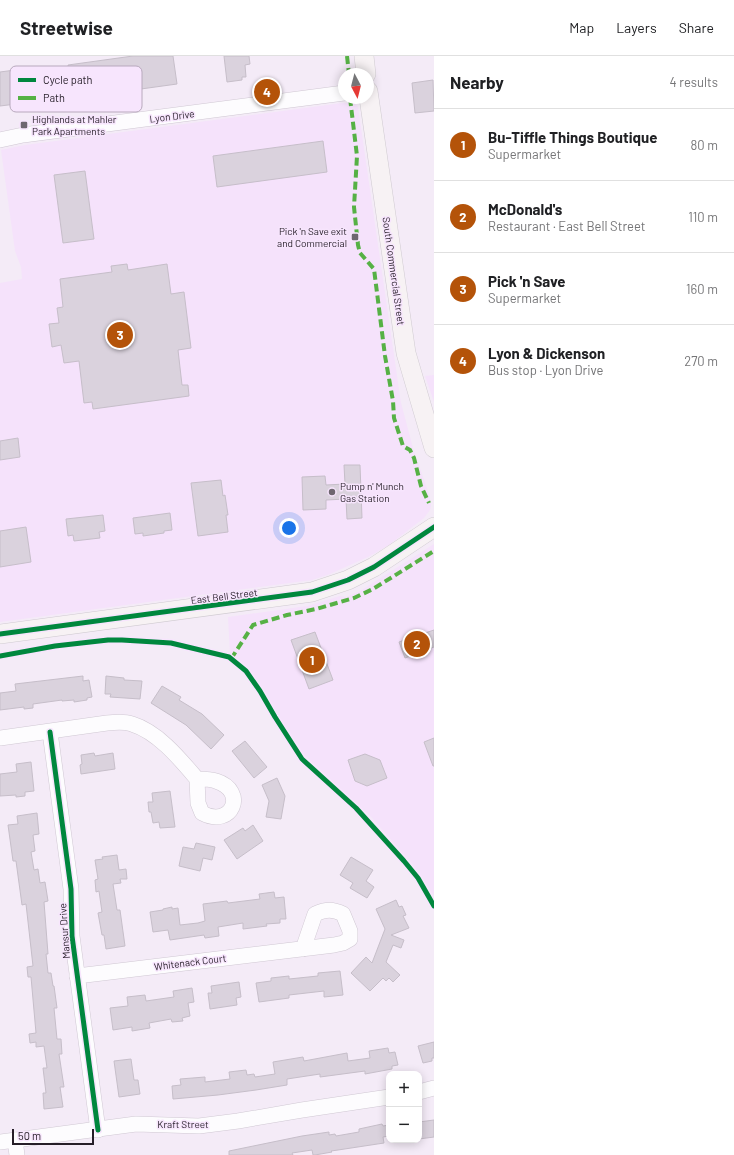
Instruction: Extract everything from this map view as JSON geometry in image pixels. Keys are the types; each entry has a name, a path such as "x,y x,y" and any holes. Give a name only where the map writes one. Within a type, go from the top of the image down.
{"main road":[{"path":"364,56 365,68"},
{"name":"South Commercial Street","path":"370,104 406,353 434,448"},
{"name":"East Bell Street","path":"0,634 312,592 348,580 374,567 434,527"}],"street":[{"name":"Lyon Drive","path":"0,140 23,135 338,94"},
{"path":"0,738 50,732 107,722 131,723 154,735 184,763 197,779"},
{"name":"Mansur Drive","path":"50,732 71,889 72,936 98,1130"},
{"name":"Whitenack Court","path":"77,976 303,949"},
{"path":"422,1091 434,1088"},
{"name":"Kraft Street","path":"7,1141 136,1124 199,1126 386,1097"},
{"path":"7,1141 17,1155"}],"shaded area":[{"path":"338,104 355,104 358,107 401,403 413,448 429,494 431,506 424,518 389,545 368,557 330,574 312,580 0,622 0,283 22,279 21,267 15,251 1,150 25,145"},
{"path":"434,375 434,402 425,376"},
{"path":"434,544 434,896 413,865 372,818 300,751 260,686 244,664 230,654 228,617 307,606 340,596 346,597 360,591"}],"building":[{"path":"133,56 173,56 177,84 142,89 142,66 68,65"},
{"path":"224,56 249,56 250,64 245,65 246,77 242,77 242,80 227,82"},
{"path":"10,71 10,105 0,106 0,72"},
{"path":"433,80 434,111 415,113 412,83"},
{"path":"323,141 327,172 217,187 213,156"},
{"path":"85,171 94,239 63,243 54,175"},
{"path":"127,264 128,270 167,264 171,294 184,292 191,348 178,350 182,385 188,385 189,396 93,409 92,402 84,403 79,361 64,363 61,345 52,347 49,324 59,323 57,308 63,307 60,279 112,272 111,266"},
{"path":"18,438 20,457 0,460 0,441"},
{"name":"Pump n' Munch Gas Station","path":"344,465 360,465 362,518 347,519 346,499 326,500 326,509 303,510 302,477 325,476 326,485 345,484"},
{"path":"221,480 228,515 226,515 228,532 198,536 191,483"},
{"path":"170,513 172,530 164,531 164,533 143,536 143,533 135,534 133,518"},
{"path":"103,515 105,531 99,532 100,538 74,541 73,535 68,536 66,519"},
{"path":"26,527 31,562 0,567 0,531"},
{"path":"434,630 434,647 405,658 399,642"},
{"path":"315,632 333,680 309,689 291,640"},
{"path":"83,676 83,681 89,680 92,697 87,698 87,700 74,702 74,700 62,700 33,704 33,708 24,709 24,707 0,710 0,693 16,691 15,684"},
{"path":"106,676 124,678 124,680 142,681 140,699 110,697 111,694 105,694"},
{"path":"162,686 181,697 179,700 202,714 224,735 211,749 186,725 151,703"},
{"path":"434,738 434,766 433,766 424,742"},
{"path":"245,741 267,767 254,778 232,751"},
{"path":"94,753 95,756 113,753 115,769 81,774 81,755"},
{"path":"365,754 380,760 387,778 367,786 355,781 348,760"},
{"path":"31,762 34,791 25,792 25,796 0,796 0,774 17,772 16,764"},
{"path":"277,778 285,796 281,819 266,817 269,801 262,785"},
{"path":"170,791 175,827 160,828 159,822 153,823 151,812 149,812 148,802 153,802 152,793"},
{"path":"37,813 39,834 33,835 35,851 31,852 34,870 38,869 40,883 45,882 48,901 44,902 48,954 46,954 48,973 51,973 57,1008 54,1008 57,1039 61,1039 62,1054 59,1054 64,1087 60,1087 63,1107 44,1109 43,1093 46,1093 43,1068 47,1068 44,1046 36,1047 36,1042 30,1043 29,1034 36,1033 31,977 28,977 27,967 33,966 26,904 22,905 16,861 13,861 8,825 18,824 17,816"},
{"path":"253,825 263,841 237,859 224,840 243,828 245,831"},
{"path":"196,843 215,847 212,860 203,858 200,871 179,866 183,847 194,849"},
{"path":"117,855 119,870 126,869 127,879 120,879 121,883 113,884 117,910 120,910 125,946 106,949 98,913 102,912 99,891 96,892 95,880 98,879 95,860 103,859 102,857"},
{"path":"351,857 373,870 366,881 374,887 367,898 350,888 353,883 340,875"},
{"path":"274,892 275,898 284,897 286,919 280,919 280,923 266,924 267,926 243,929 243,923 218,927 219,936 205,938 204,935 170,940 168,930 153,932 150,912 172,907 172,909 178,908 180,925 198,923 205,921 203,904 260,899 259,894"},
{"path":"396,900 399,907 402,906 406,915 403,916 409,928 391,935 404,940 401,948 393,945 386,962 400,975 393,982 389,978 386,981 383,978 370,991 351,973 366,957 372,963 385,929 376,909"},
{"path":"340,971 343,995 324,997 324,991 289,995 289,998 259,1002 256,983 271,981 271,978 289,976 289,979 318,976 318,973"},
{"path":"239,982 241,997 236,998 237,1005 210,1009 208,993 212,993 211,986"},
{"path":"192,988 194,1002 188,1003 190,1016 182,1018 183,1021 172,1022 171,1019 149,1023 150,1028 132,1031 132,1027 113,1030 110,1008 128,1006 127,997 145,995 146,1001 174,997 173,991"},
{"path":"434,1042 434,1058 432,1058 432,1061 423,1063 418,1046"},
{"path":"388,1048 389,1053 395,1052 398,1065 392,1066 392,1069 365,1074 365,1071 320,1077 320,1074 287,1079 287,1085 218,1095 173,1099 172,1086 181,1085 180,1079 205,1077 205,1082 230,1079 229,1072 246,1070 247,1075 254,1074 255,1077 275,1074 273,1062 303,1057 304,1061 347,1053 348,1061 370,1058 369,1051"},
{"path":"131,1059 134,1080 138,1080 140,1094 119,1097 114,1061"},
{"path":"434,1120 434,1137 422,1139 422,1122"},
{"path":"382,1124 383,1126 386,1126 386,1136 383,1137 384,1143 315,1155 313,1155 312,1150 292,1153 293,1155 229,1155 229,1151 302,1136 329,1132 329,1135 335,1134 336,1136 359,1132 359,1129"}],"marked path":[{"path":"347,56 348,68"},
{"path":"351,104 357,156 354,207 358,245 360,253 374,269 385,356 393,401 394,418 403,446 410,450 414,458 421,486 429,503"},
{"path":"231,659 253,625 354,598 373,589 434,551"}],"cycle path":[{"path":"0,634 312,592 348,580 374,567 434,527"},
{"path":"0,656 55,646 108,640 122,640 171,643 229,657 246,671 302,759 356,808 404,861 418,878 434,906"},
{"path":"50,732 71,889 72,936 98,1130"}],"place":[{"name":"Lyon & Dickenson","path":"267,92"},
{"name":"Highlands at Mahler Park Apartments","path":"24,125"},
{"name":"Pick 'n Save exit and Commercial","path":"355,237"},
{"name":"Pick 'n Save","path":"120,335"},
{"name":"Pump n' Munch Gas Station","path":"332,492"},
{"name":"McDonald's","path":"417,644"},
{"name":"Bu-Tiffle Things Boutique","path":"312,660"}]}
